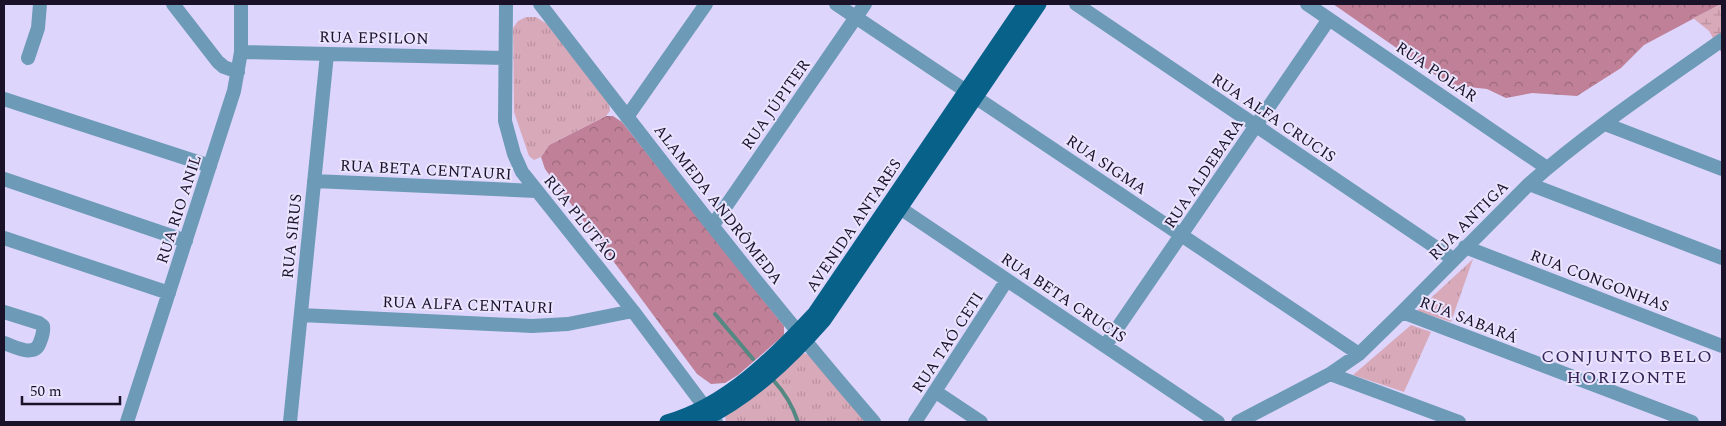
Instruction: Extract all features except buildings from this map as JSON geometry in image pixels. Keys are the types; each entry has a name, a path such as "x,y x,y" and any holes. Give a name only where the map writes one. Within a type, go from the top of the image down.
{"main road":[{"name":"AVENIDA ANTARES","path":"971,94 1025,4"},
{"name":"AVENIDA ANTARES","path":"667,422 707,417 760,383 801,337 824,320 896,205 971,94 1039,4"}],"street":[{"path":"28,58 38,28 40,4"},
{"path":"173,4 218,62 224,67 238,72"},
{"name":"RUA RIO ANIL","path":"127,422 232,101 241,52 241,4"},
{"name":"RUA PLUTÃO","path":"506,4 505,121 514,154 522,172 633,311 707,417"},
{"name":"ALAMEDA ANDRÔMEDA","path":"540,4 801,337 874,422"},
{"path":"627,117 706,4"},
{"name":"RUA SIGMA","path":"836,4 1358,354"},
{"name":"RUA JÚPITER","path":"713,225 865,4"},
{"name":"RUA ALFA CRUCIS","path":"1076,4 1453,259"},
{"name":"RUA POLAR","path":"1307,4 1547,168"},
{"name":"RUA ALDEBARA","path":"1106,346 1329,19"},
{"name":"RUA ANTIGA","path":"1238,422 1330,374 1358,354 1547,168 1722,40"},
{"name":"RUA EPSILON","path":"241,52 505,58"},
{"name":"RUA SIRUS","path":"290,422 327,54"},
{"path":"4,98 210,166"},
{"path":"1605,124 1722,170"},
{"path":"4,179 186,241"},
{"name":"RUA BETA CENTAURI","path":"314,181 536,191"},
{"path":"1529,184 1722,258"},
{"name":"RUA BETA CRUCIS","path":"896,205 1218,422"},
{"path":"4,238 169,293"},
{"name":"RUA CONGONHAS","path":"1465,247 1722,346"},
{"name":"RUA TAÓ CETI","path":"915,422 1007,280"},
{"name":"RUA ALFA CENTAURI","path":"301,315 532,326 568,324 633,311"},
{"path":"4,312 39,323 43,326 44,330 38,349 35,351 4,343"},
{"name":"RUA SABARÁ","path":"1402,312 1692,422"},
{"path":"1330,374 1459,422"},
{"path":"936,392 981,422"}],"green space":[{"path":"1333,4 1721,4 1644,45 1621,68 1577,96 1532,93 1506,98 1487,89 1450,85"},
{"path":"1722,4 1722,54 1709,31 1693,18"},
{"path":"526,17 536,17 547,24 609,104 610,111 606,116 549,145 541,157 534,160 529,156 514,112 513,28 518,21"},
{"path":"606,116 613,116 622,122 784,326 784,335 738,375 725,383 711,384 697,374 545,169 541,157 549,145"},
{"path":"1473,259 1451,322 1417,311"},
{"path":"1411,325 1431,332 1404,392 1353,375"},
{"path":"804,353 812,356 868,422 726,422 725,416"}],"waterway":[{"path":"715,314 753,359"},
{"path":"774,381 788,400 798,422"}],"district":[{"name":"CONJUNTO BELO HORIZONTE","path":"1627,366"}]}
